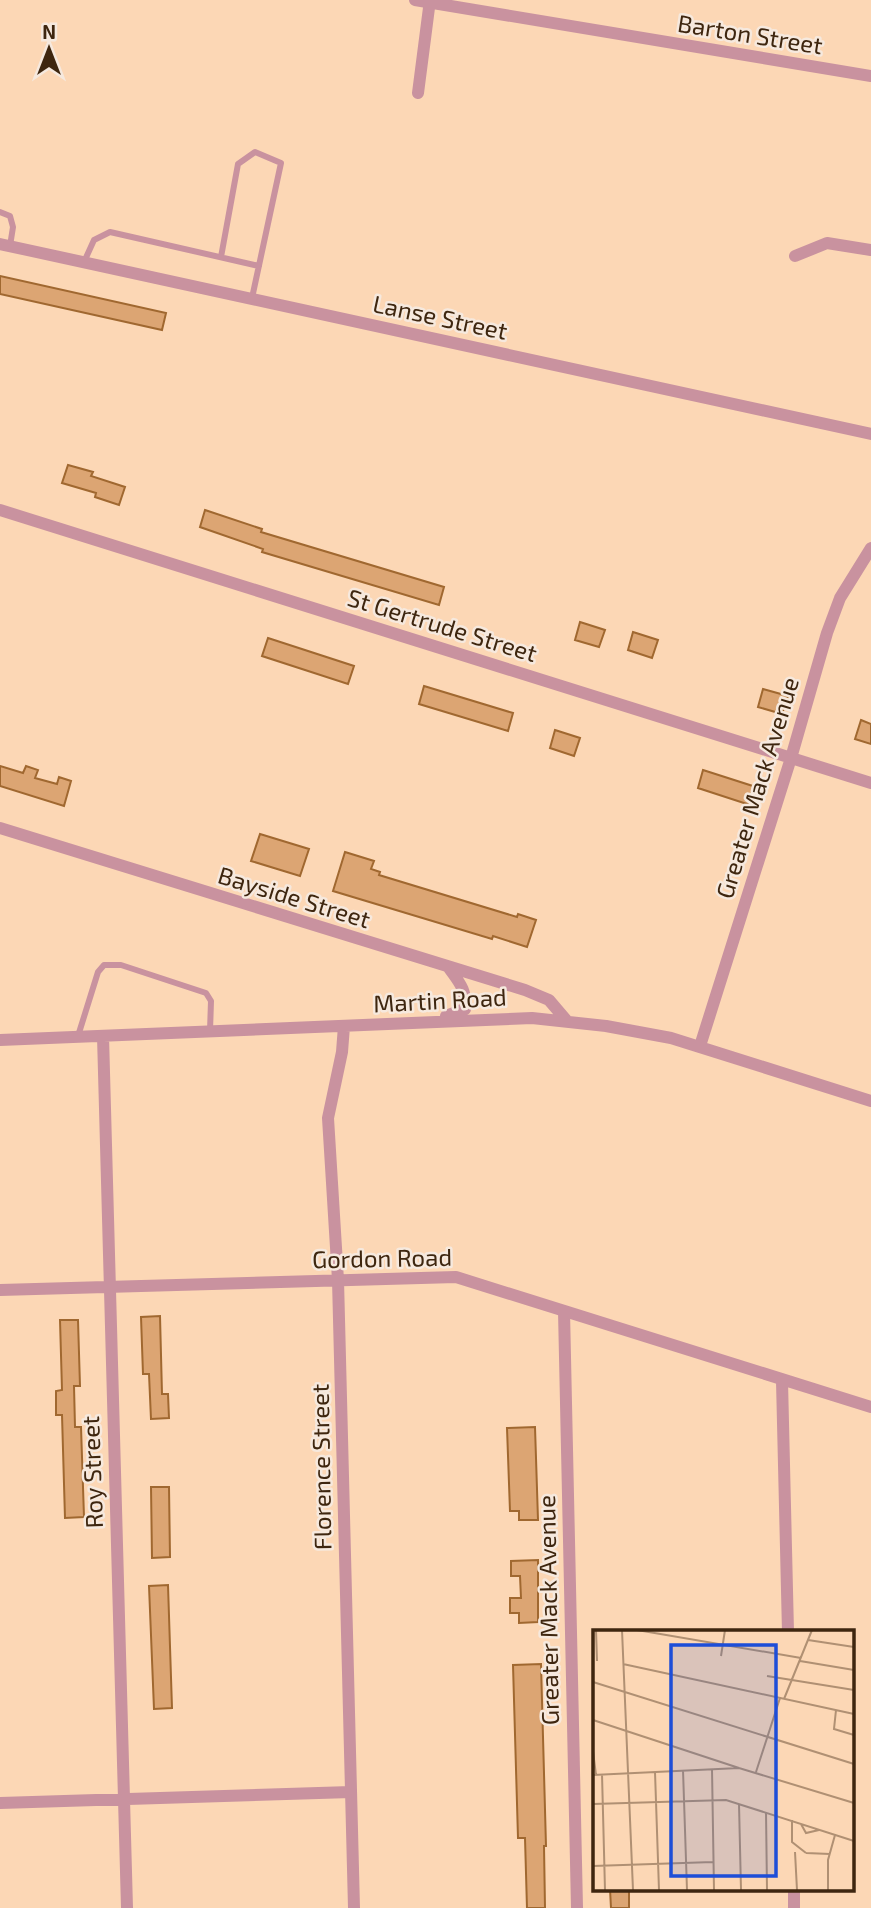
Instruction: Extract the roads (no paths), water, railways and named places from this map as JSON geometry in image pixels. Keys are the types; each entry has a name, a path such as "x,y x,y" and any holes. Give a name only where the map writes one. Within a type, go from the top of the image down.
{"street":[{"name":"Barton Street","path":"415,0 871,76"},
{"path":"418,93 430,1"},
{"path":"794,256 827,243 871,250"},
{"name":"Lanse Street","path":"5,245 871,434"},
{"name":"St Gertrude Street","path":"0,510 871,783"},
{"name":"Greater Mack Avenue","path":"700,1046 791,758 827,632 840,598 871,548"},
{"name":"Bayside Street","path":"0,828 449,968 474,973 549,1000 566,1020"},
{"path":"415,1023 464,1009 464,989 449,968"},
{"name":"Martin Road","path":"0,1040 532,1018 566,1020 649,1033 700,1046 871,1101"},
{"name":"Florence Street","path":"344,1026 342,1052 328,1118 338,1280 354,1908"},
{"name":"Roy Street","path":"103,1035 127,1908"},
{"name":"Gordon Road","path":"0,1290 456,1277 871,1407"},
{"name":"Greater Mack Avenue","path":"564,1311 577,1908"},
{"path":"782,1381 788,1630"},
{"path":"0,1803 351,1792"},
{"path":"794,1890 794,1908"}],"lane":[{"path":"221,257 238,164 255,152 281,163 252,299"},
{"path":"0,212 10,216 13,227 5,245"},
{"path":"84,262 94,240 110,232 259,266"},
{"path":"78,1036 98,972 104,965 121,965 206,993 211,1001 210,1031"}]}
